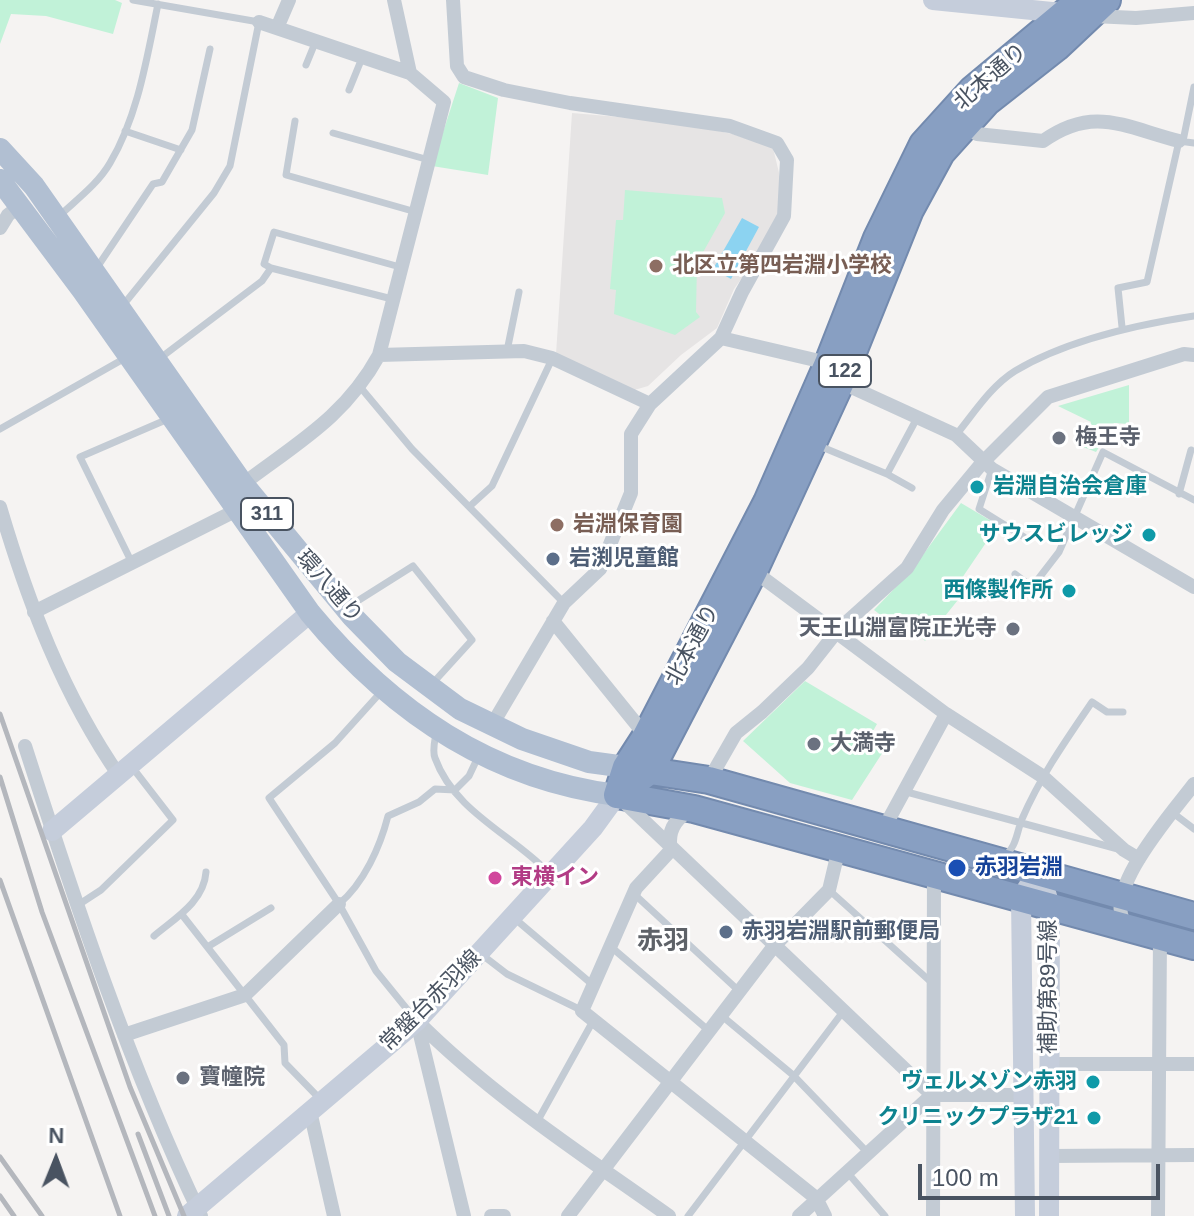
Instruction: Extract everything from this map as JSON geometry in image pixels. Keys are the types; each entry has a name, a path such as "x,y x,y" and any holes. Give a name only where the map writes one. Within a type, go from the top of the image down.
{"highway":[{"name":"北本通り","path":"638,769 746,566 805,441 907,173 956,119 1087,7"},
{"name":"北本通り","path":"638,769 646,736 746,566"},
{"path":"638,769 709,780 996,862 1039,870 1194,916"},
{"name":"122","path":"617,795 638,769"},
{"path":"617,795 694,809 1194,946"}],"main road":[{"path":"933,0 1087,7"},
{"name":"環八通り","path":"0,149 34,186 158,360 310,613 343,653 382,690 436,731 479,755 562,787 617,795"},
{"name":"環八通り","path":"0,180 21,205 171,417 239,496 397,662 428,687 492,725 565,755 638,769"},
{"path":"52,831 126,772 310,613"},
{"name":"常盤台赤羽線","path":"195,1214 417,1021 593,828 617,795"},
{"name":"補助第89号線","path":"1025,1216 1021,898 1039,870"},
{"name":"補助第89号線","path":"1039,870 1050,906 1049,1216"}],"street":[{"path":"277,28 289,0"},
{"path":"394,0 410,73"},
{"path":"453,0 457,66 464,77 504,90 570,103 730,126 781,148 787,160 784,216 742,292 721,338 650,404 631,434 631,493 600,569 564,603 492,725"},
{"path":"1087,7 1136,18 1194,13"},
{"path":"34,612 132,563 239,496 333,417 361,388 379,355 444,102 410,73 259,22"},
{"path":"956,119 977,134 1043,141 1063,127 1084,120 1111,122 1185,142"},
{"path":"0,228 8,215 21,205"},
{"path":"721,338 831,373 956,435 987,466 1194,587"},
{"path":"379,355 507,351 552,358 650,404"},
{"path":"709,780 736,733 808,668 838,630 907,568 943,510 1048,397 1184,354 1194,355"},
{"path":"0,507 34,612 95,742 126,772"},
{"path":"746,566 838,630 883,671 1042,776 1124,850 1139,859"},
{"path":"553,621 646,736"},
{"path":"883,830 946,714"},
{"path":"25,746 124,1035 195,1214"},
{"path":"1128,927 1120,916 1122,894 1139,859 1194,784"},
{"path":"617,795 842,1013 932,1095"},
{"path":"694,809 680,816 671,828 671,850 633,893 593,985 588,1015 816,1198 825,1216"},
{"path":"568,1216 670,1078 774,946 829,890 839,848"},
{"path":"933,1216 931,982 934,874"},
{"path":"124,1035 245,995 339,904"},
{"path":"1158,1216 1160,936"},
{"path":"417,1021 446,1050 537,1122 669,1216"},
{"path":"417,1021 464,1216"},
{"path":"1049,1064 1194,1064"},
{"path":"799,1216 932,1095 1024,1095"},
{"path":"316,1106 334,1216"},
{"path":"1049,1156 1194,1155"},
{"path":"491,1216 504,1216"}],"lane":[{"path":"120,309 214,193 230,166 259,22 133,0"},
{"path":"57,218 109,166 125,131 142,78 158,4"},
{"path":"306,65 315,43"},
{"path":"95,271 153,184 162,182 192,130 210,49"},
{"path":"349,90 362,58"},
{"path":"1122,327 1118,288 1147,282 1185,142 1194,87"},
{"path":"295,121 286,175 416,212"},
{"path":"125,131 181,150"},
{"path":"333,133 429,160"},
{"path":"392,299 264,264 274,232 400,267"},
{"path":"158,360 262,281 271,268"},
{"path":"507,351 519,292"},
{"path":"956,435 990,393 1015,371 1122,327 1194,316"},
{"path":"0,429 129,356"},
{"path":"470,506 492,486 552,358"},
{"path":"361,388 412,449 564,603"},
{"path":"887,474 917,416"},
{"path":"132,563 80,457 171,417"},
{"path":"805,441 887,474 912,488"},
{"path":"1179,494 1191,450"},
{"path":"1015,574 1032,587 1059,552 1103,452 1194,500"},
{"path":"987,466 979,509 1024,537"},
{"path":"346,608 413,566 472,640 428,687"},
{"path":"382,690 335,743 269,798 339,904 376,971 417,1021"},
{"path":"996,862 1013,850 1021,822 1042,776 1092,702 1107,712 1123,712"},
{"path":"436,731 434,756 455,790 482,821 551,875"},
{"path":"339,904 351,894 381,842 388,816 419,802 435,789 455,790 469,776 479,755"},
{"path":"78,905 101,890 173,820 126,772"},
{"path":"903,791 1124,850"},
{"path":"1173,813 1194,829"},
{"path":"154,936 175,918 183,916 205,881 206,872"},
{"path":"829,890 931,982"},
{"path":"633,893 739,991"},
{"path":"209,946 271,908"},
{"path":"183,916 284,1045 285,1063 316,1106"},
{"path":"513,917 593,985"},
{"path":"610,946 708,1030"},
{"path":"479,952 507,974 588,1015 537,1122"},
{"path":"688,1216 842,1013"},
{"path":"721,1014 793,1075 868,1153"},
{"path":"847,1172 885,1216"}],"shaded area":[{"name":"北区立第四岩淵小学校","path":"572,113 667,121 733,134 773,148 781,181 778,213 767,243 734,289 717,328 681,355 648,386 631,391 556,354"}],"green space":[{"path":"0,0 115,0 122,3 113,34 46,16 11,14 0,44"},
{"path":"459,83 498,98 488,175 432,166"},
{"path":"625,190 722,198 725,213 697,263 696,312 700,317 675,335 614,314 616,290 610,289 616,220 623,220"},
{"path":"1129,385 1129,424 1114,423 1096,452 1078,445 1091,422 1058,406"},
{"path":"961,503 998,525 962,578 970,585 925,641 913,628 903,632 874,610 911,571"},
{"path":"805,681 877,724 873,731 890,741 852,800 790,783 743,741"}],"water":[{"path":"742,218 759,227 731,279 713,269"}],"railway":[{"path":"0,714 130,1087 184,1216"},
{"path":"0,777 42,912 155,1216"},
{"path":"0,880 120,1216"},
{"path":"138,1134 169,1216"},
{"path":"0,1157 42,1216"},
{"path":"0,1196 14,1216"}],"place":[{"name":"北区立第四岩淵小学校","path":"656,266"},
{"name":"梅王寺","path":"1059,438"},
{"name":"岩淵自治会倉庫","path":"977,487"},
{"name":"岩淵保育園","path":"557,525"},
{"name":"サウスビレッジ","path":"1149,535"},
{"name":"岩渕児童館","path":"553,559"},
{"name":"西條製作所","path":"1069,591"},
{"name":"天王山淵富院正光寺","path":"1013,629"},
{"name":"大満寺","path":"814,744"},
{"name":"赤羽岩淵","path":"957,868"},
{"name":"東横イン","path":"495,878"},
{"name":"赤羽岩淵駅前郵便局","path":"726,932"},
{"name":"寶幢院","path":"183,1078"},
{"name":"ヴェルメゾン赤羽","path":"1093,1082"},
{"name":"クリニックプラザ21","path":"1094,1118"}],"district":[{"name":"赤羽","path":"663,942"}]}
